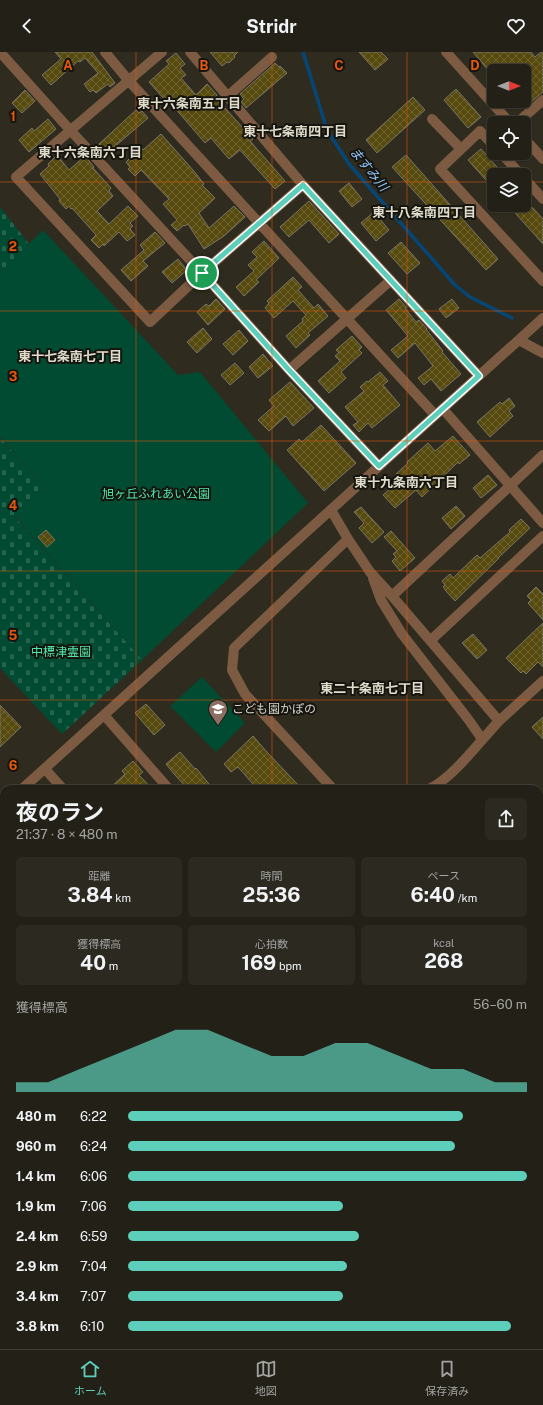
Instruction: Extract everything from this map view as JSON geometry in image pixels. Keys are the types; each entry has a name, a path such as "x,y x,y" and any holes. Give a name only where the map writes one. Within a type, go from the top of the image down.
{"street":[{"path":"0,52 289,370 379,466"},
{"path":"105,52 259,223 348,319 510,486 543,523"},
{"path":"162,52 16,177 150,322 202,273 303,185"},
{"path":"190,52 303,185 479,376"},
{"path":"446,52 504,116"},
{"path":"228,96 272,57"},
{"path":"525,116 543,100"},
{"path":"432,119 461,149"},
{"path":"487,138 480,131 440,169 543,281"},
{"path":"531,146 543,159"},
{"path":"507,160 515,168"},
{"path":"531,186 543,199"},
{"path":"289,370 391,280"},
{"path":"27,785 543,318"},
{"path":"519,340 543,353"},
{"path":"392,596 543,455"},
{"path":"331,510 348,540 370,572 431,640 499,721"},
{"path":"431,640 543,536"},
{"path":"329,785 245,694 232,670 234,648 348,540"},
{"path":"370,572 382,600 402,634 468,719 482,740"},
{"path":"437,785 455,769 499,721 543,681"},
{"path":"104,715 165,785"},
{"path":"45,769 59,785"}],"green space":[{"path":"0,207 29,244 0,272"},
{"name":"旭ヶ丘ふれあい公園","path":"43,230 178,375 200,372 308,503 142,660 14,515 45,488 0,437 0,272"},
{"name":"中標津霊園","path":"0,438 45,488 14,516 142,660 62,734 0,668"},
{"path":"202,677 245,723 216,752 170,706"}],"building":[{"path":"55,52 92,52 115,83 110,87 108,84 96,93 93,90 90,92 84,84 98,73 85,58 80,62 78,61 51,85 42,75 61,59"},
{"path":"210,52 238,52 229,63 227,62 222,66"},
{"path":"359,52 381,52 388,59 375,70"},
{"path":"473,52 531,52 535,57 543,52 543,92 531,102 531,64 487,64 487,69"},
{"path":"176,53 185,64 180,68 186,75 181,78 196,95 207,84 217,95 215,97 253,139 250,141 285,181 275,189 240,150 229,159 211,138 205,143 174,107 172,108 149,82 169,64 166,61"},
{"path":"275,63 287,73 246,108 241,102 244,99 240,94"},
{"path":"456,89 481,117 468,128 444,100"},
{"path":"25,90 35,101 22,113 12,103"},
{"path":"413,97 425,110 377,153 366,140"},
{"path":"136,110 139,113 142,111 148,118 106,154 98,145"},
{"path":"48,119 56,129 29,152 19,140 32,128 34,131"},
{"path":"161,134 193,170 204,184 202,185 215,198 199,213 209,228 234,206 245,217 224,236 204,249 188,224 185,226 184,225 177,231 171,225 177,220 163,204 169,199 141,170 135,176 128,169 130,167 126,162 141,147 143,150"},
{"path":"481,149 487,156 487,160 491,160 498,168 487,168 487,181 468,160"},
{"path":"57,155 69,170 85,156 94,167 93,168 111,188 109,191 113,196 97,211 109,224 128,206 138,216 130,223 133,226 130,229 135,235 127,241 119,232 104,246 103,244 99,248 91,240 96,235 72,208 71,209 69,206 66,209 40,174 49,166 48,164"},
{"path":"406,155 498,259 486,270 392,167"},
{"path":"349,183 362,199 352,207 339,191"},
{"path":"309,201 339,234 329,243 309,220 289,237 280,227"},
{"path":"531,206 543,219 543,244 514,212 531,212"},
{"path":"374,212 389,230 376,241 361,223"},
{"path":"155,232 165,243 143,261 148,266 131,281 121,270 144,250 140,245"},
{"path":"264,241 279,258 256,280 259,282 244,296 236,287 254,271 248,265 257,257 252,252"},
{"path":"401,242 420,263 407,274 388,253"},
{"path":"178,259 187,270 172,283 162,272"},
{"path":"293,277 302,287 298,290 314,308 318,304 328,316 308,333 310,335 296,348 286,336 303,321 302,319 306,315 293,301 274,318 265,308 269,303 267,301"},
{"path":"216,299 225,309 208,325 197,312 206,304 209,306"},
{"path":"399,299 416,322 419,320 427,329 443,351 442,352 461,374 441,391 431,379 424,385 418,378 433,366 415,343 398,358 391,350 408,336 386,310"},
{"path":"452,299 459,308 446,318 439,309"},
{"path":"203,328 212,339 197,353 187,342"},
{"path":"239,330 248,341 233,355 223,344"},
{"path":"352,336 362,347 359,350 362,353 341,372 346,378 329,393 318,381 340,361 335,356 339,353 336,350"},
{"path":"263,354 273,366 258,378 249,367"},
{"path":"235,363 244,373 230,385 221,375"},
{"path":"380,372 388,381 383,385 400,405 372,428 368,423 359,432 353,425 358,422 345,407 364,391 360,387"},
{"path":"290,382 314,408 293,426 286,416 269,431 258,420 274,406 269,400"},
{"path":"509,398 515,406 509,411 513,416 490,437 477,422 500,402 502,404"},
{"path":"321,425 356,463 324,491 287,450 299,439 302,442"},
{"path":"453,436 470,455 459,464 458,462 422,497 416,490 395,508 383,495 401,479 396,474 428,443 435,451"},
{"path":"488,475 497,485 481,498 473,488"},
{"path":"456,506 465,516 451,529 442,518"},
{"path":"361,507 384,532 372,543 359,528 364,523 354,512"},
{"path":"521,519 530,528 455,601 443,587 445,585 442,581 450,574 453,578 477,555 480,558 510,532 509,530"},
{"path":"46,530 55,540 47,547 38,537"},
{"path":"391,531 415,558 400,571 392,561 396,557 393,554 397,551 384,537"},
{"path":"536,587 543,594 543,620 528,603 531,600 527,596"},
{"path":"543,623 543,667 538,662 526,674 523,671 521,673 506,658"},
{"path":"473,634 487,650 477,659 462,643"},
{"path":"146,704 165,725 154,735 135,713"},
{"path":"0,705 21,727 0,747"},
{"path":"543,717 543,739 532,727"},
{"path":"253,736 298,785 252,785 253,784 238,767 231,772 224,764"},
{"path":"180,752 210,785 184,785 166,764"},
{"path":"133,761 143,772 139,775 148,785 113,785 125,774 122,771"}],"waterway":[{"name":"ますみ川","path":"303,52 327,130 349,164 455,285 470,297 512,318"}],"place":[{"name":"こども園かぽの","path":"218,726"}],"district":[{"name":"東十六条南五丁目","path":"189,103"},
{"name":"東十七条南四丁目","path":"295,131"},
{"name":"東十六条南六丁目","path":"90,152"},
{"name":"東十八条南四丁目","path":"424,212"},
{"name":"東十七条南七丁目","path":"70,356"},
{"name":"東十九条南六丁目","path":"406,482"},
{"name":"東二十条南七丁目","path":"372,688"}],"route":[{"path":"303,185 479,376 379,466 289,370 202,273 303,185"}]}
